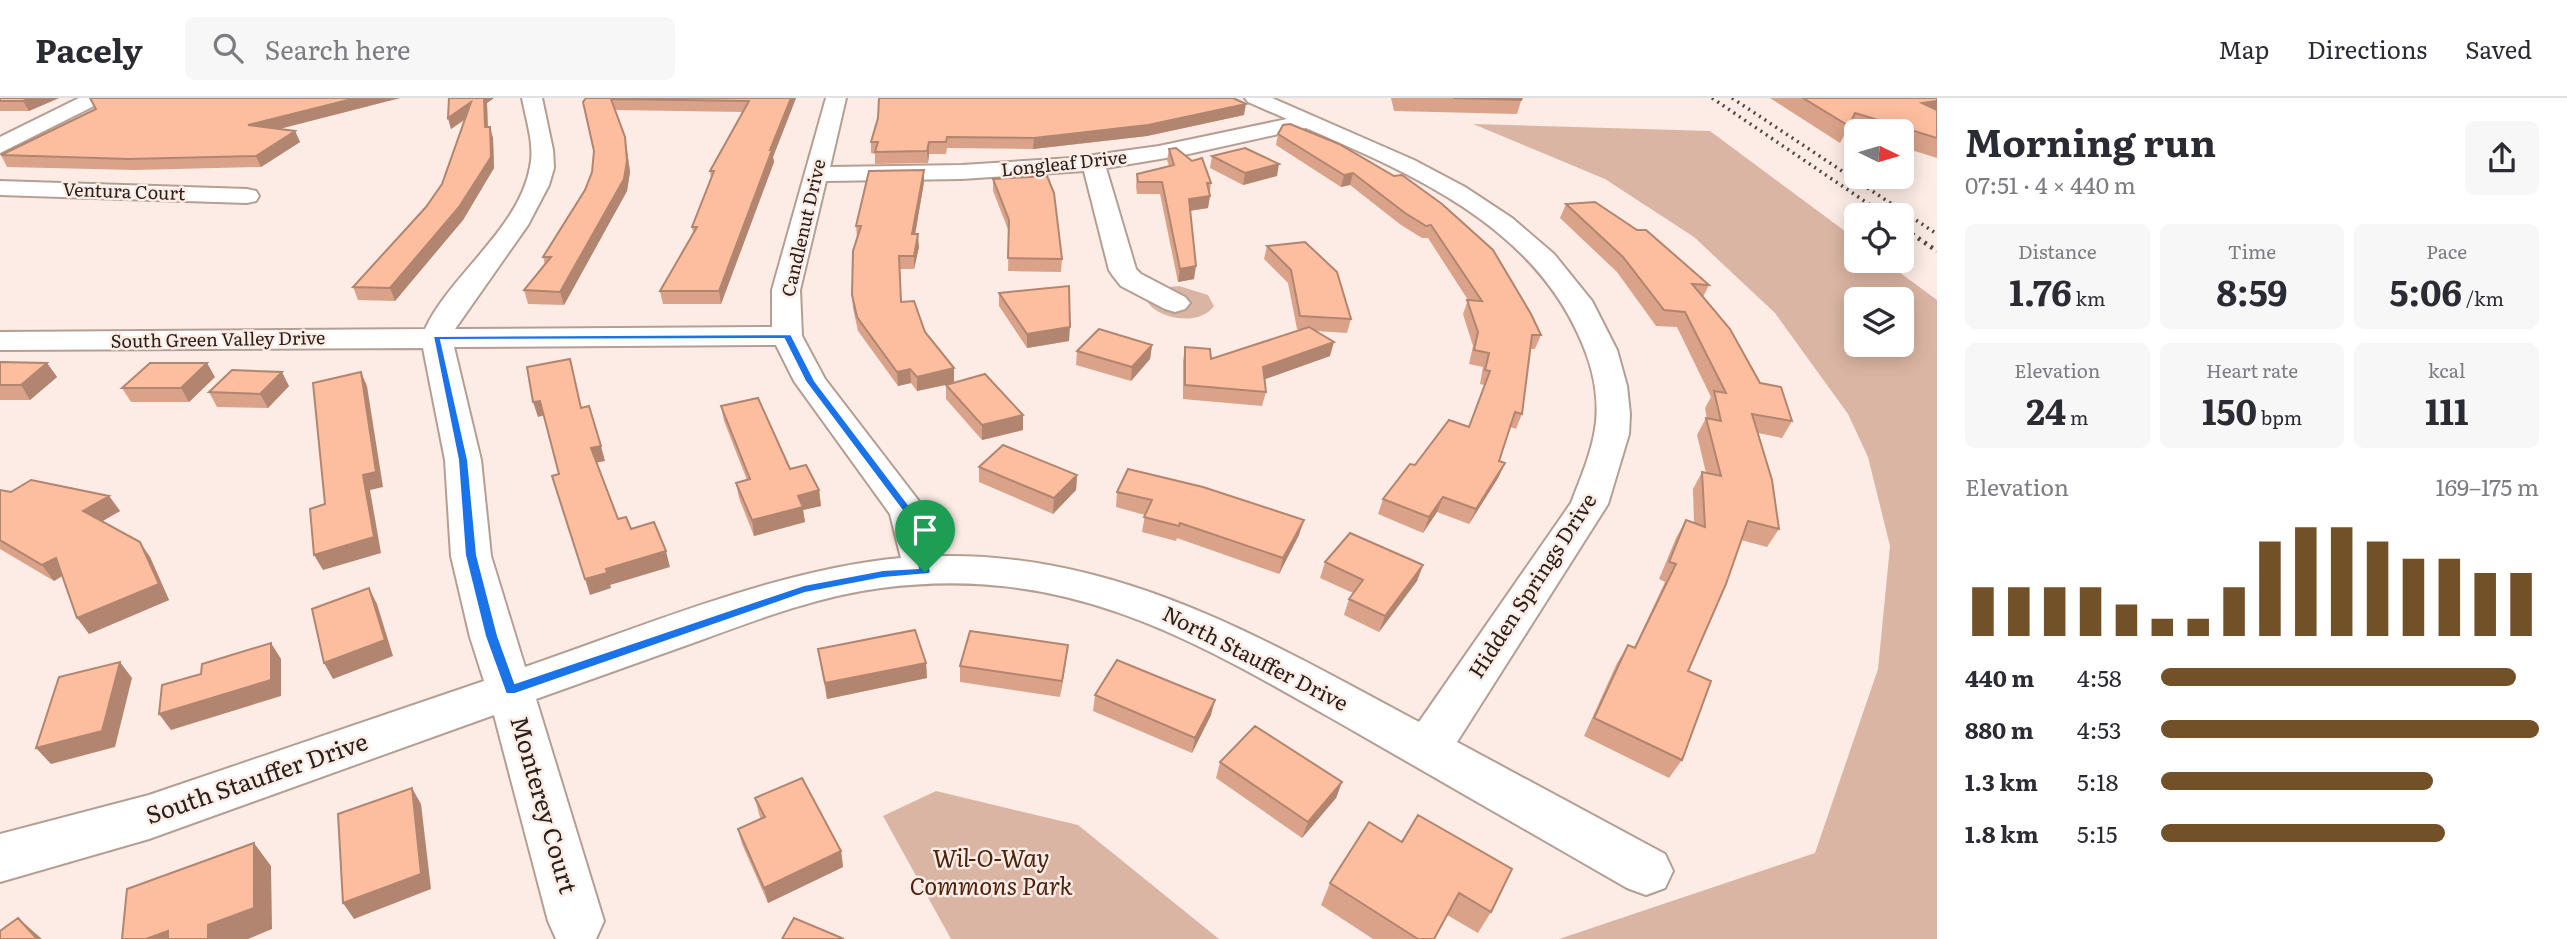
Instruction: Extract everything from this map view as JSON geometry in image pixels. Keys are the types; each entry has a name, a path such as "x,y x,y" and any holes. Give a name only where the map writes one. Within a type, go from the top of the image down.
{"street":[{"path":"0,146 95,98"},
{"path":"436,338 443,322 521,215 534,191 542,165 531,98"},
{"name":"Candlenut Drive","path":"836,98 786,290 787,336 810,381 909,513 925,572"},
{"name":"Hidden Springs Drive","path":"1255,98 1429,177 1499,221 1535,252 1579,302 1597,336 1607,368 1613,421 1606,464 1589,504 1427,749"},
{"name":"Longleaf Drive","path":"816,174 979,172 1093,162 1182,149 1308,121"},
{"path":"1093,162 1123,270 1131,280 1175,303"},
{"name":"Ventura Court","path":"0,188 247,196"},
{"name":"South Green Valley Drive","path":"0,341 787,336"},
{"name":"Monterey Court","path":"436,338 463,460 471,555 492,636 576,921"},
{"name":"North Stauffer Drive","path":"510,690 804,589 883,574 925,572 999,573 1057,581 1107,592 1173,615 1256,656 1646,871"},
{"name":"South Stauffer Drive","path":"0,858 67,842 149,817 510,690"}],"green space":[{"path":"1473,124 1710,131 1844,230 1844,273 1900,273 1937,300 1937,939 1559,939 1815,853 1878,669 1890,546 1868,457 1848,414 1775,313 1694,237 1605,179"},
{"path":"1179,286 1208,295 1214,306 1200,316 1181,318 1162,313 1148,303 1147,297 1158,288"},
{"name":"Wil-O-Way Commons Park","path":"936,791 1078,825 1219,939 951,939 883,816"}],"building":[{"path":"0,98 30,98 23,101 0,101"},
{"path":"90,98 356,98 248,125 295,131 256,156 129,159 1,155 96,109"},
{"path":"449,98 484,98 485,127 490,127 491,157 459,207 390,288 353,287 426,207 442,184 471,102 448,118"},
{"path":"586,98 791,98 719,291 660,291 697,227 692,227 714,171 710,171 749,101 611,99 625,137 627,161 624,179 560,292 524,290 551,257 543,257 585,190 592,172 594,151 583,102"},
{"path":"879,98 1233,98 1246,104 1148,125 1034,138 947,137 946,142 929,142 927,151 875,152 878,142 871,142 878,118"},
{"path":"1453,98 1522,98 1521,100"},
{"path":"1803,98 1937,98 1937,101 1922,103 1937,110 1937,138 1914,131 1914,119 1875,119 1855,113 1852,119 1844,119 1844,123"},
{"path":"1290,124 1339,144 1394,176 1402,175 1442,204 1493,250 1531,314 1541,335 1532,335 1522,414 1515,412 1499,461 1505,463 1476,509 1443,497 1429,517 1383,499 1410,464 1415,465 1449,420 1469,427 1490,371 1485,370 1489,353 1474,350 1478,332 1467,300 1482,301 1431,225 1426,226 1405,213 1353,173 1344,175 1278,134 1283,125"},
{"path":"1176,148 1192,161 1202,158 1211,183 1207,183 1210,196 1189,199 1196,266 1180,269 1162,182 1138,182 1137,174 1174,165 1169,149"},
{"path":"1245,148 1279,164 1245,173 1212,156"},
{"path":"924,170 912,234 918,234 914,256 899,256 901,302 914,301 925,332 954,368 917,377 910,369 897,372 857,317 852,295 853,251 861,226 856,226 869,171"},
{"path":"1047,176 1054,193 1062,259 1008,258 1009,220 993,179"},
{"path":"1595,202 1637,230 1646,230 1709,285 1692,284 1730,329 1760,383 1781,387 1792,421 1752,414 1772,480 1779,529 1748,521 1726,584 1688,671 1711,681 1682,760 1594,718 1628,645 1635,648 1676,564 1669,562 1686,520 1705,527 1702,472 1721,476 1706,418 1721,421 1714,391 1726,393 1685,312 1664,310 1623,257 1566,204"},
{"path":"1305,242 1337,272 1351,319 1300,316 1291,270 1267,246"},
{"path":"1069,286 1070,327 1027,334 999,293"},
{"path":"1309,327 1334,342 1263,367 1266,392 1185,385 1185,347 1210,349 1211,359"},
{"path":"1099,329 1152,345 1132,367 1077,351"},
{"path":"570,359 581,408 589,406 601,446 591,448 618,519 626,517 631,529 654,522 666,551 606,569 607,573 585,579 552,476 559,474 540,401 533,402 527,367"},
{"path":"0,362 47,363 21,385 0,385"},
{"path":"150,363 207,363 181,388 122,388"},
{"path":"232,370 282,372 260,394 209,392"},
{"path":"361,372 376,472 363,475 374,537 314,555 310,509 325,504 313,383"},
{"path":"985,374 1023,415 982,425 946,385"},
{"path":"758,398 790,469 806,465 819,490 798,496 803,507 752,520 736,483 750,479 721,406"},
{"path":"1003,445 1077,475 1054,498 979,467"},
{"path":"1128,469 1203,487 1304,520 1283,558 1180,523 1179,526 1144,517 1152,500 1117,492"},
{"path":"31,480 109,496 83,511 140,542 159,584 77,618 56,558 42,565 0,540 0,490 11,492"},
{"path":"1350,533 1423,565 1385,616 1349,599 1363,580 1325,562"},
{"path":"369,588 385,640 324,663 312,609"},
{"path":"915,630 926,663 825,683 818,649"},
{"path":"970,631 1068,645 1062,681 960,666"},
{"path":"271,643 271,680 159,714 162,685 201,674 202,664"},
{"path":"1117,660 1215,700 1195,738 1095,695"},
{"path":"120,662 102,731 36,748 59,677"},
{"path":"1255,726 1342,782 1308,822 1220,762"},
{"path":"802,778 841,851 764,888 738,829 765,817 755,798"},
{"path":"412,788 421,874 343,903 338,814"},
{"path":"1418,815 1512,869 1491,912 1459,893 1434,939 1418,939 1330,883 1369,822 1402,842"},
{"path":"254,843 254,908 208,925 208,939 168,939 168,931 146,939 122,939 127,889"},
{"path":"18,918 37,939 0,939 0,931"},
{"path":"794,918 844,939 782,939"}],"railway":[{"path":"1712,98 1867,203"},
{"path":"1732,98 1937,234"},
{"path":"1914,235 1937,251"}],"route":[{"path":"787,336 810,381 894,489 909,513 925,572 883,574 804,589 510,690 492,636 471,555 463,460 436,338 787,336"}]}
